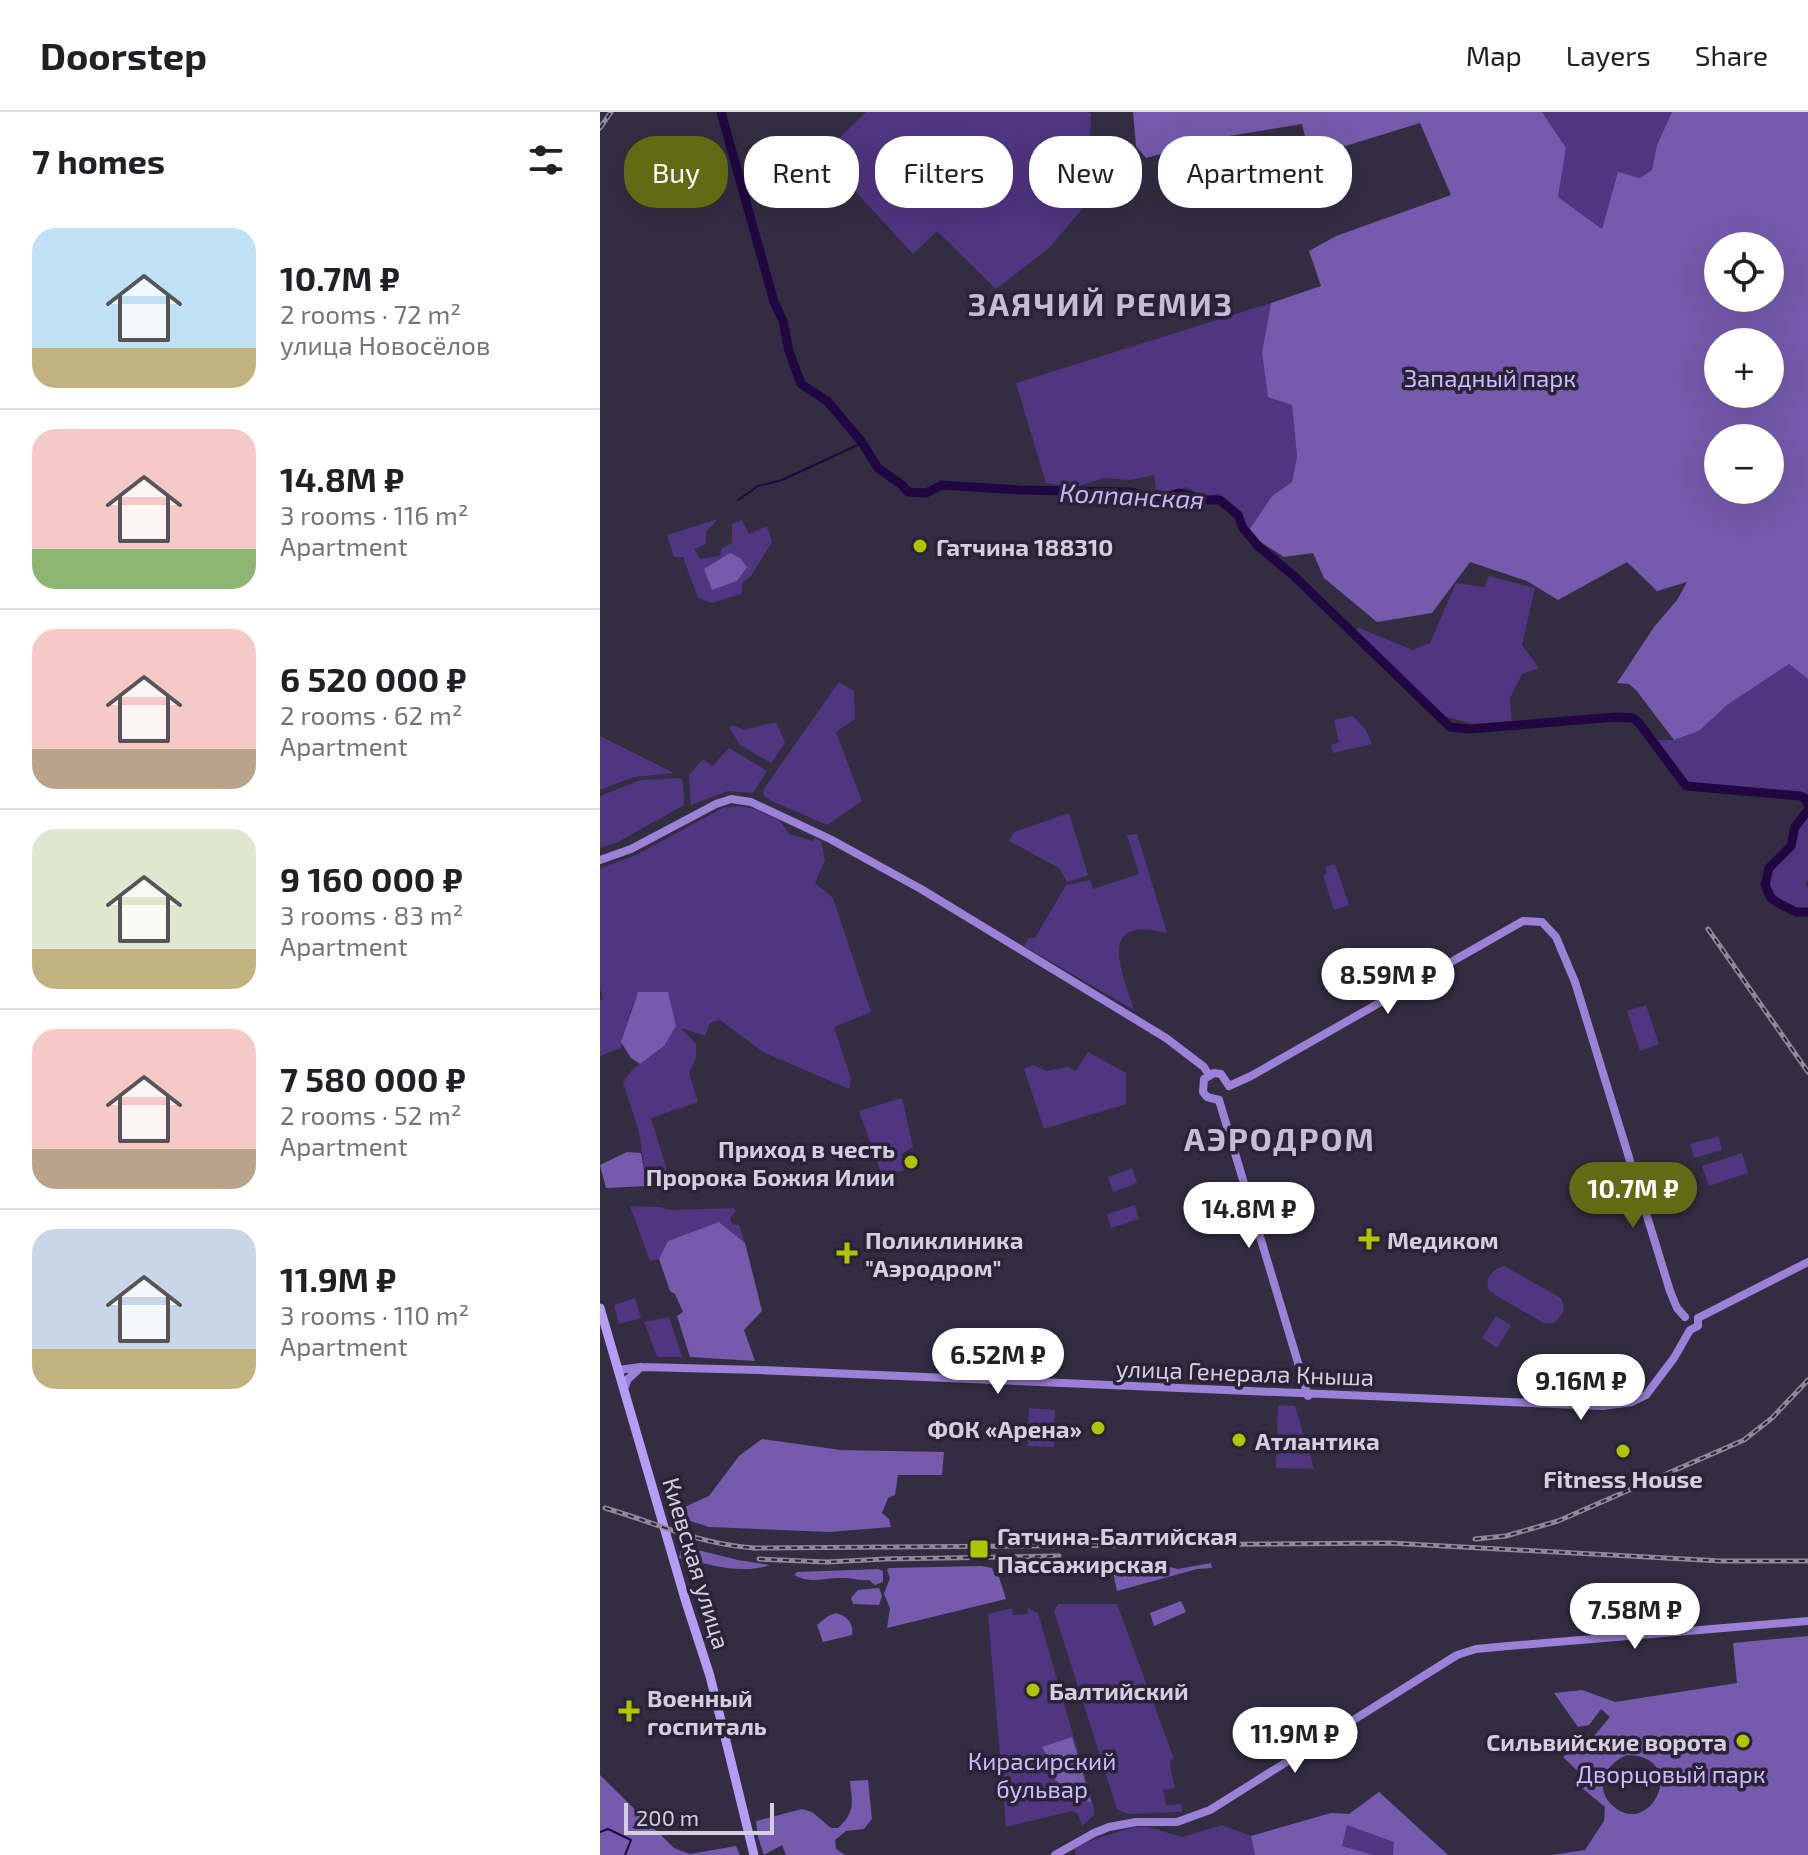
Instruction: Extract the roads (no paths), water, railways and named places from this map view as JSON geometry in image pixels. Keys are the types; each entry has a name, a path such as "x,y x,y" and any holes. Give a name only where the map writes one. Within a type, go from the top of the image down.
{"main road":[{"name":"Киевская улица","path":"600,1308 710,1676 752,1855"}],"street":[{"path":"600,860 631,849 716,804 731,799 751,802 830,839 913,884 1166,1038 1204,1067 1209,1075"},
{"path":"1229,1086 1523,921 1535,920 1548,927 1556,937 1575,982 1670,1291 1677,1308 1685,1317"},
{"path":"1221,1074 1229,1086 1228,1092 1219,1100 1213,1100 1203,1092 1204,1079 1209,1075 1221,1074"},
{"path":"1219,1100 1308,1396"},
{"path":"1698,1318 1808,1262"},
{"path":"1685,1317 1693,1314 1698,1318"},
{"path":"1685,1317 1683,1325 1690,1330 1698,1326 1698,1318"},
{"name":"улица Генерала Кныша","path":"618,1370 641,1367 997,1379 1308,1396 1620,1405 1639,1399 1652,1389 1690,1330"},
{"path":"624,1390 628,1379 641,1367"},
{"path":"1055,1855 1109,1827 1136,1822 1177,1822 1210,1810 1457,1655 1508,1646 1808,1621"}],"waterway":[{"name":"Колпанская","path":"721,112 774,302 783,321 789,351 801,384 827,401 861,441 878,468 908,492 926,493 942,485 1131,492 1149,497 1179,493 1220,500 1238,515 1243,528 1259,547 1294,576 1450,727 1470,729 1633,718 1686,786 1800,796 1805,798 1808,805"},
{"path":"738,500 758,486 782,480 862,443"},
{"name":"Колпанская","path":"1808,810 1795,827 1791,846 1769,868 1765,885 1771,898 1780,904 1796,912 1808,912"},
{"path":"600,1832 608,1829 631,1840 625,1855"}],"railway":[{"path":"600,128 611,112"},
{"path":"1708,929 1808,1072"},
{"path":"1475,1539 1506,1536 1558,1521 1744,1440 1772,1418 1808,1380"},
{"path":"605,1508 696,1538 754,1548 1390,1543 1721,1561 1808,1561"},
{"path":"759,1559 827,1562 1059,1556"}],"place":[{"name":"Гатчина 188310","path":"920,546"},
{"name":"Приход в честь Пророка Божия Илии","path":"911,1162"},
{"name":"Медиком","path":"1369,1239"},
{"name":"Поликлиника \"Аэродром\"","path":"847,1253"},
{"name":"ФОК «Арена»","path":"1098,1428"},
{"name":"Атлантика","path":"1239,1440"},
{"name":"Fitness House","path":"1623,1451"},
{"name":"Гатчина-Балтийская Пассажирская","path":"979,1549"},
{"name":"Балтийский","path":"1033,1690"},
{"name":"Военный госпиталь","path":"629,1711"},
{"name":"Сильвийские ворота","path":"1743,1741"}],"district":[{"name":"ЗАЯЧИЙ РЕМИЗ","path":"1101,303"},
{"name":"АЭРОДРОМ","path":"1280,1138"}],"park label":[{"name":"Западный парк","path":"1490,377"},
{"name":"Дворцовый парк","path":"1671,1773"},
{"name":"Кирасирский бульвар","path":"1042,1774"}]}
